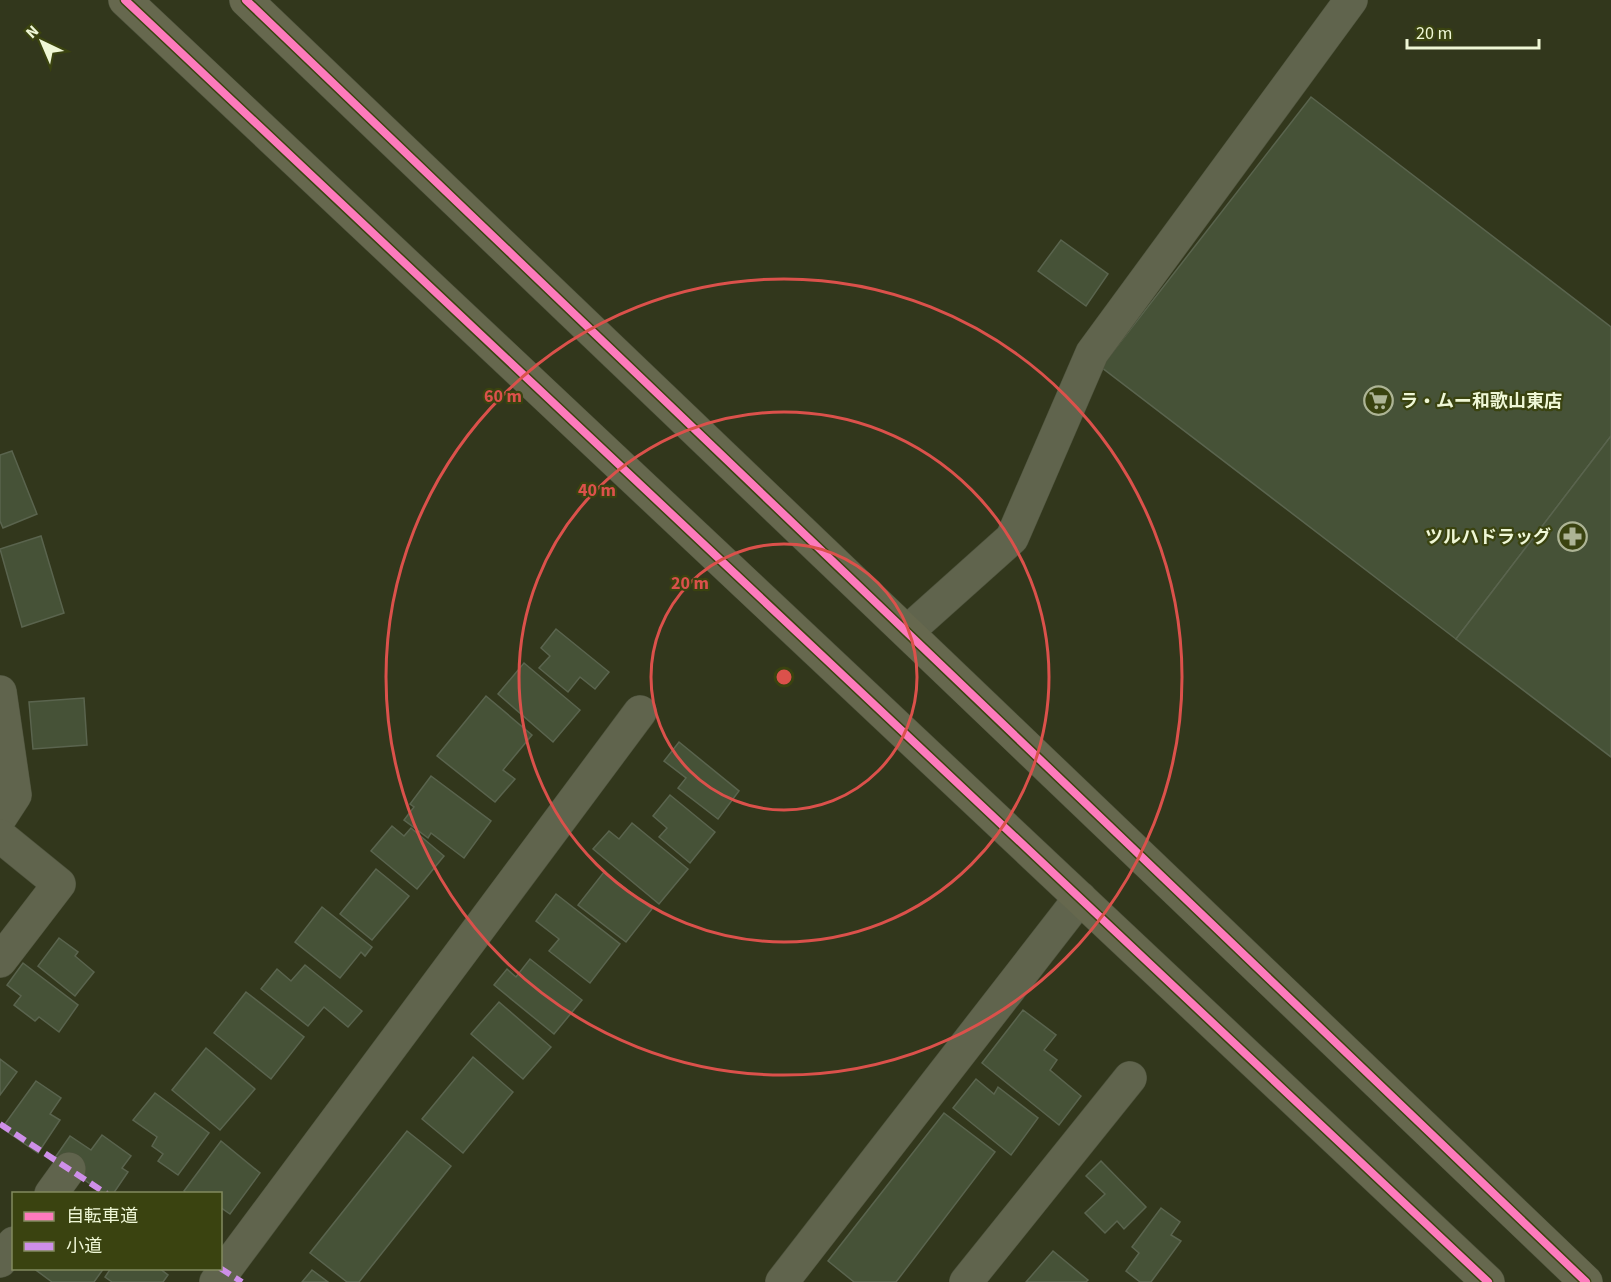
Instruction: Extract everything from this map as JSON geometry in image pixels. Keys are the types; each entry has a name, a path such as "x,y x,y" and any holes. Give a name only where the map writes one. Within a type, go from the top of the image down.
{"street":[{"path":"125,0 1488,1282"},
{"path":"246,0 1586,1282"},
{"path":"907,632 1012,538 1092,353 1351,0"},
{"path":"0,692 15,795 0,818"},
{"path":"216,1282 640,712"},
{"path":"0,837 59,884 0,961"},
{"path":"782,1282 1080,898"},
{"path":"966,1282 1130,1078"},
{"path":"0,1262 12,1246"}],"building":[{"name":"ラ・ムー和歌山東店","path":"1311,97 1611,327 1611,436 1456,639 1101,367"},
{"path":"1061,240 1108,274 1086,306 1038,271"},
{"name":"ツルハドラッグ","path":"1611,436 1611,757 1456,639"},
{"path":"12,451 37,514 3,528 0,521 0,455"},
{"path":"41,536 64,613 22,627 0,549"},
{"path":"556,629 609,672 595,689 580,677 568,692 539,668 550,656 541,648"},
{"path":"524,663 580,710 553,742 498,694"},
{"path":"486,696 532,735 503,770 515,779 495,802 437,756"},
{"path":"84,698 87,745 33,749 29,702"},
{"path":"679,742 739,791 718,819 678,788 686,778 664,761"},
{"path":"431,776 491,821 464,858 431,833 428,838 404,820 414,807 410,804"},
{"path":"670,795 715,832 690,863 659,837 667,828 653,816"},
{"path":"632,823 688,869 659,904 593,849 609,831 619,839"},
{"path":"392,826 404,836 411,828 444,856 417,889 371,851"},
{"path":"376,869 409,896 372,940 340,914"},
{"path":"604,872 652,909 626,942 578,905"},
{"path":"556,894 620,944 590,983 549,951 559,939 536,921"},
{"path":"322,907 372,947 365,956 361,952 340,978 295,942"},
{"path":"59,938 78,952 75,956 94,972 75,996 38,966"},
{"path":"530,959 582,1000 554,1034 494,985 507,969 516,977"},
{"path":"23,963 78,1005 59,1032 39,1017 35,1021 14,1005 21,996 7,985"},
{"path":"305,965 362,1011 348,1027 324,1007 308,1026 261,989 277,969 291,981"},
{"path":"246,992 304,1037 271,1079 214,1033"},
{"path":"499,1002 551,1047 523,1079 471,1034"},
{"path":"1023,1010 1056,1035 1044,1050 1057,1060 1050,1070 1081,1096 1059,1125 982,1063"},
{"path":"206,1048 255,1089 220,1130 172,1090"},
{"path":"473,1057 513,1092 463,1153 422,1119"},
{"path":"0,1059 17,1072 0,1095"},
{"path":"976,1079 994,1094 998,1087 1038,1118 1011,1155 953,1108"},
{"path":"36,1081 61,1098 50,1114 60,1120 38,1153 2,1128"},
{"path":"155,1093 209,1133 178,1175 158,1161 163,1154 152,1146 157,1137 133,1120"},
{"path":"944,1113 995,1152 896,1282 854,1282 828,1261"},
{"path":"407,1131 451,1166 359,1282 347,1282 310,1253"},
{"path":"102,1135 131,1156 122,1168 128,1172 114,1192 102,1192 54,1159 70,1136 91,1150"},
{"path":"221,1141 260,1173 230,1214 222,1208 222,1192 184,1191"},
{"path":"1101,1161 1146,1207 1124,1229 1117,1221 1105,1233 1085,1213 1105,1194 1086,1176"},
{"path":"1161,1208 1180,1222 1171,1235 1181,1241 1151,1282 1140,1282 1126,1271 1139,1253 1132,1247"},
{"path":"1053,1251 1088,1280 1086,1282 1026,1282"},
{"path":"36,1270 103,1270 94,1282 52,1282"},
{"path":"110,1270 162,1270 168,1275 163,1282 112,1282 105,1277"},
{"path":"312,1270 328,1282 302,1282"}],"marked path":[{"path":"0,1124 104,1192"},
{"path":"222,1269 242,1282"}],"cycle path":[{"path":"125,0 1488,1282"},
{"path":"246,0 1586,1282"}],"place":[{"name":"ラ・ムー和歌山東店","path":"1379,401"},
{"name":"ツルハドラッグ","path":"1572,537"}]}
